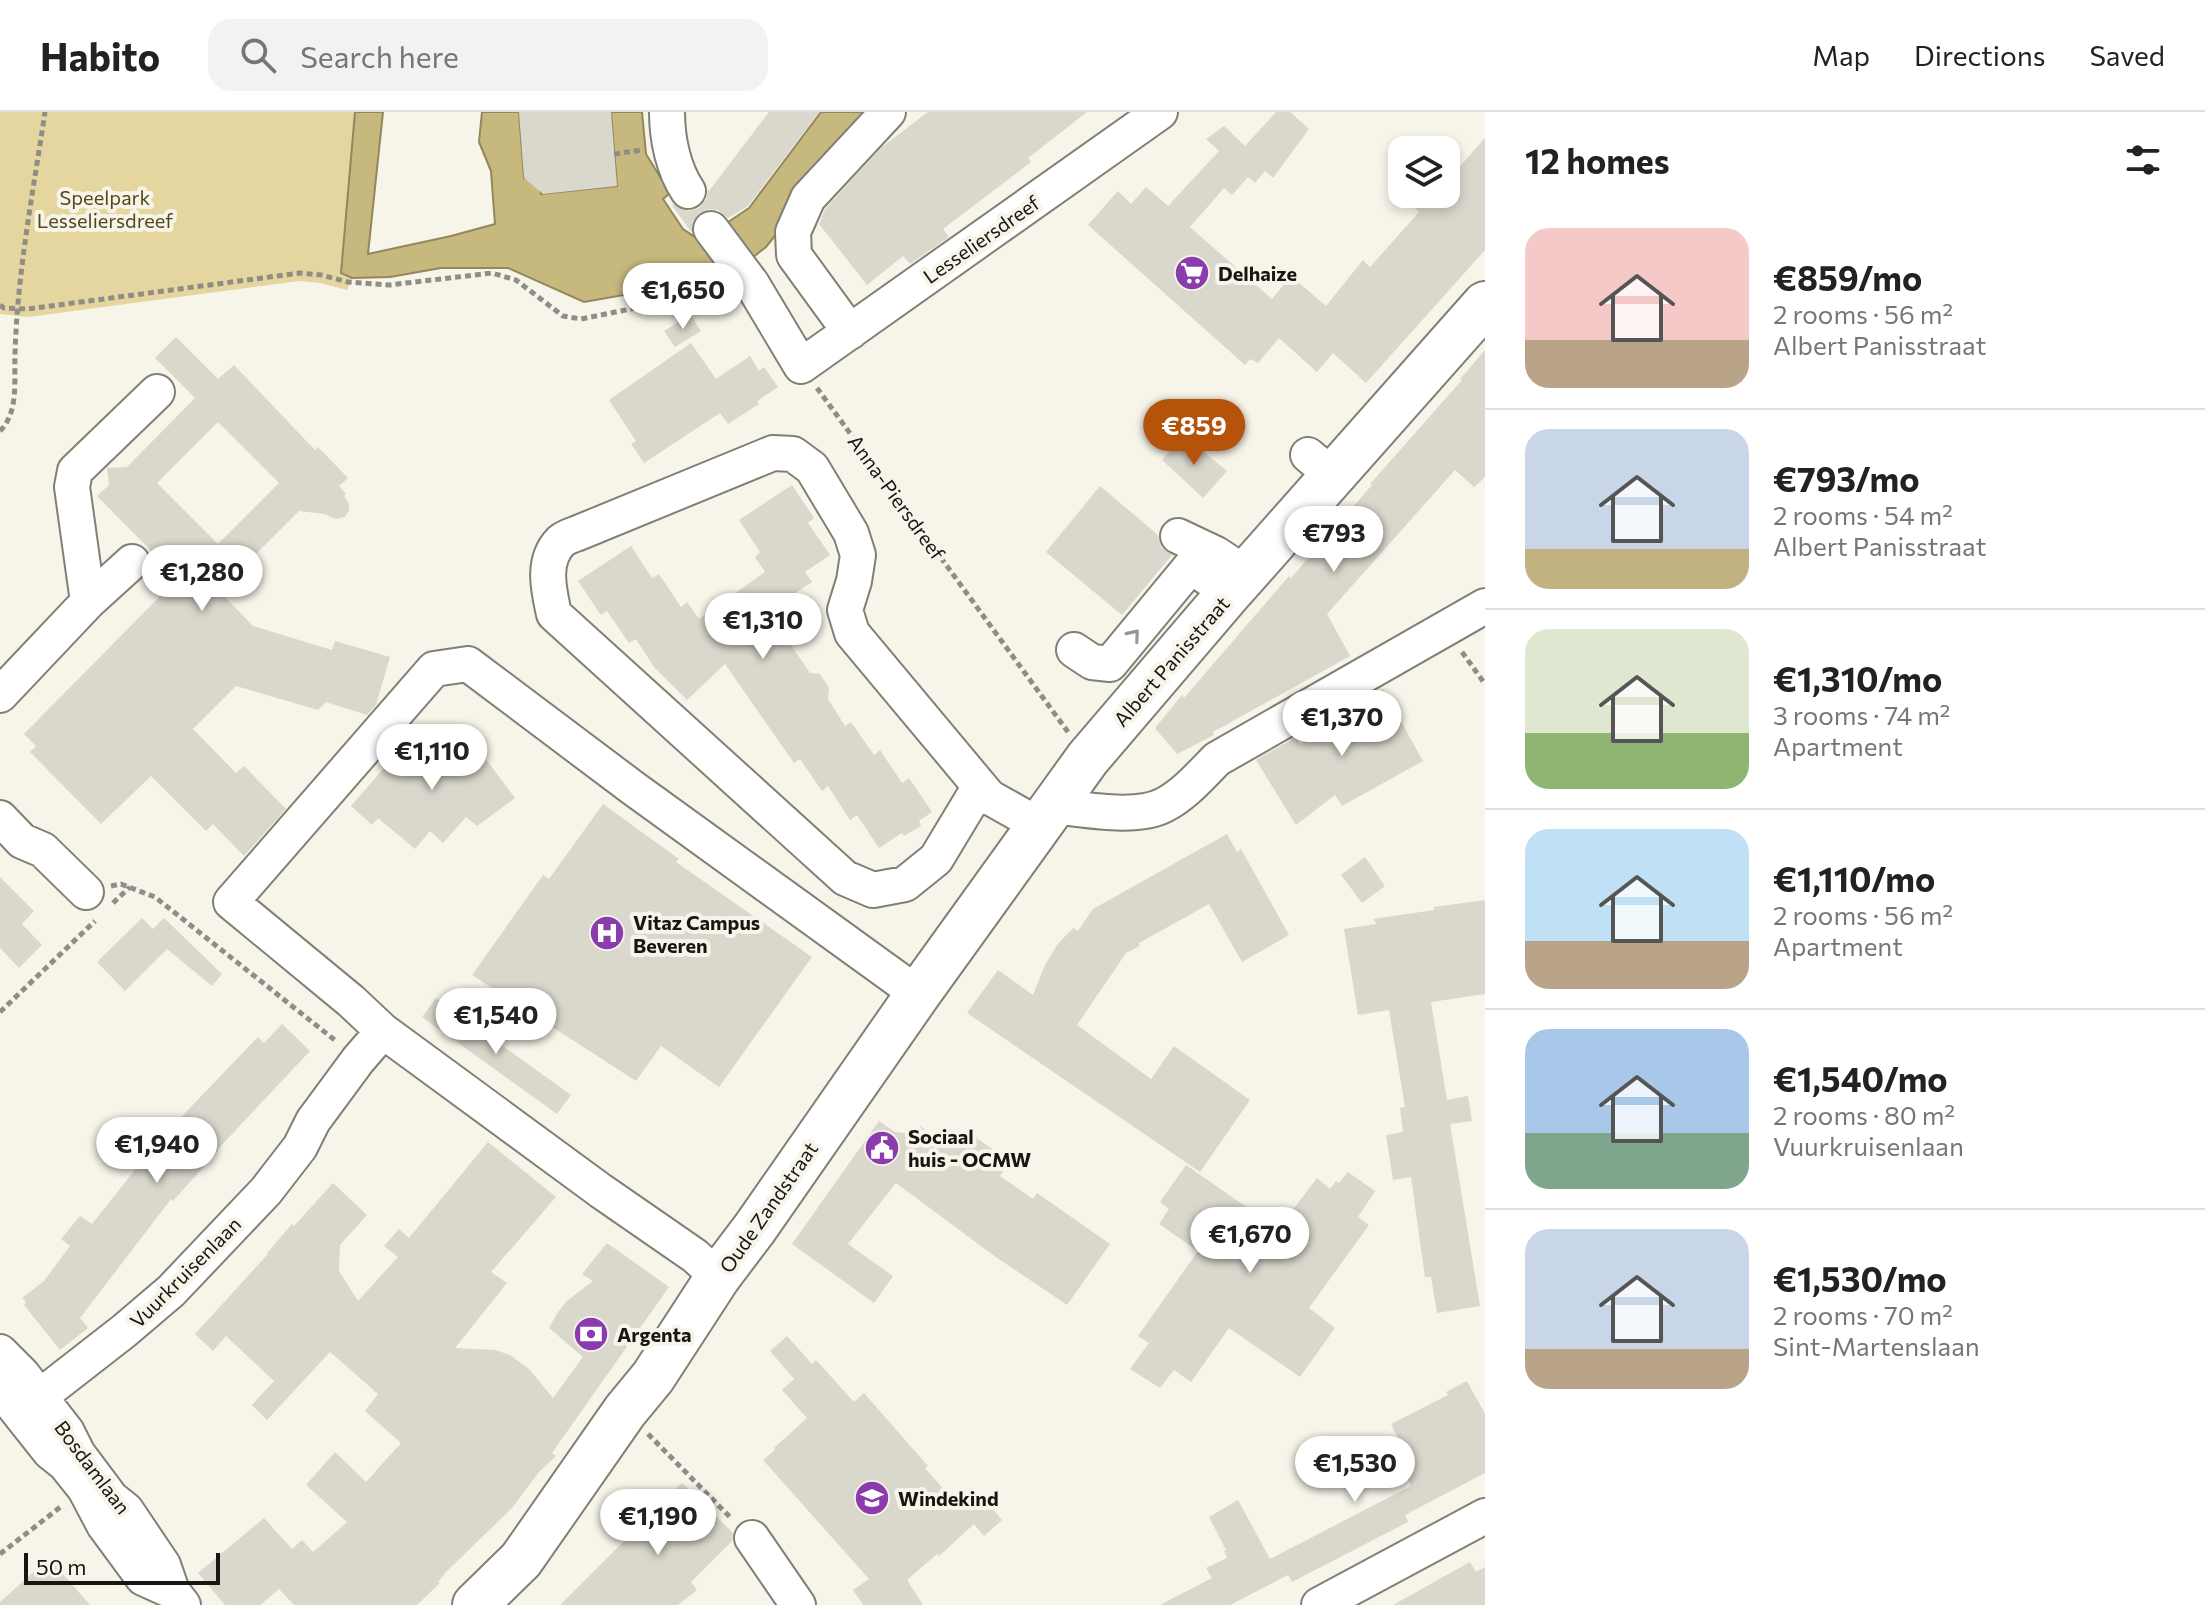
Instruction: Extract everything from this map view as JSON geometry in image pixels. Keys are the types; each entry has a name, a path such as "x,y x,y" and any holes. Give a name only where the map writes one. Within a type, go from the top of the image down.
{"main road":[{"name":"Albert Panisstraat","path":"885,1040 1088,758 1237,584 1320,466 1485,304"},
{"name":"Oude Zandstraat","path":"475,1605 521,1560 625,1411 653,1377 718,1277 885,1040"},
{"name":"Oude Zandstraat","path":"517,1605 545,1571 622,1447 653,1377"}],"street":[{"path":"667,112 667,138 688,191"},
{"path":"850,332 794,255 793,232 808,198 888,112"},
{"name":"Lesseliersdreef","path":"801,366 1160,112"},
{"path":"712,230 745,274 801,366"},
{"path":"88,602 72,487 75,471 157,392"},
{"path":"980,786 936,859 905,884 873,890 845,878 554,614 547,571 554,552 562,540 773,453 793,454 812,468 851,533 858,555 845,610 852,633 980,786 989,797 1045,815 1124,814 1161,807 1187,790 1217,759 1485,606"},
{"path":"1178,536 1216,554 1237,584"},
{"path":"0,695 88,602 132,562"},
{"path":"1074,650 1092,662 1110,664 1191,566 1237,584"},
{"path":"718,1277 695,1256 383,1031 231,902 434,669 468,664 633,788 918,994"},
{"path":"0,818 22,841 43,850 97,906"},
{"name":"Vuurkruisenlaan","path":"20,1399 124,1331 171,1291 266,1191 300,1147 313,1121 383,1031"},
{"name":"Bosdamlaan","path":"0,1352 22,1374 20,1399 67,1432 78,1454 111,1498 126,1510 163,1565 170,1600"},
{"path":"1319,1605 1485,1516"},
{"path":"752,1538 798,1605"}],"path":[{"path":"0,431 7,424 13,404 16,308 45,112"},
{"path":"0,305 28,309 300,273 348,282 389,285 492,273 516,280 563,316 581,319 745,274"},
{"name":"Anna-Piersdreef","path":"801,366 1088,758"},
{"path":"1446,628 1485,684"},
{"path":"0,1012 97,906 130,887 155,897 358,1060"},
{"path":"634,1420 752,1538"},
{"path":"0,1554 71,1499"}],"green space":[{"name":"Speelpark Lesseliersdreef","path":"0,112 355,112 341,272 352,278 347,290 300,281 28,317 0,314"}],"shaded area":[{"path":"355,112 383,112 368,254 495,224 491,171 479,142 482,112 519,112 524,178 540,184 541,194 617,186 611,112 642,112 646,154 670,193 663,199 683,229 695,237 706,237 749,208 821,112 865,112 859,131 766,247 752,258 722,264 703,281 584,302 508,268 441,268 390,277 352,278 341,273"}],"building":[{"path":"519,112 611,112 617,186 543,194 524,178"},
{"path":"769,112 819,112 748,206 728,218 718,210 708,209 692,222 692,233 671,204 688,211 699,208 706,200 708,189"},
{"path":"928,112 1087,112 1028,158 1031,162 943,229 949,237 910,264 903,256 867,285 819,224 825,209 882,147"},
{"path":"1276,112 1290,112 1309,129 1273,178 1265,171 1255,183 1248,177 1232,195 1224,188 1190,227 1272,299 1291,276 1326,306 1363,260 1370,267 1419,212 1415,208 1460,208 1460,166 1485,138 1485,250 1366,383 1333,353 1317,372 1279,338 1258,363 1250,359 1245,365 1088,225 1118,191 1131,204 1146,187 1168,206 1219,151 1206,139 1224,126 1245,146"},
{"path":"690,314 701,331 675,347 664,331"},
{"path":"176,337 218,379 234,365 315,450 318,447 348,478 339,486 349,504 345,517 336,519 299,511 219,591 253,626 332,650 335,641 390,657 376,705 367,715 326,702 318,710 236,686 193,729 236,773 244,766 286,809 244,856 213,824 206,831 151,776 101,824 30,752 36,746 24,734 178,578 97,496 109,485 107,468 127,467 195,398 155,358","holes":["218,422 279,483 218,544 157,483"]},
{"path":"691,343 716,379 750,356 759,371 764,367 778,387 728,424 720,413 644,463 631,444 636,441 609,400"},
{"path":"1485,350 1485,477 1474,487 1455,470 1327,614 1350,656 1177,754 1155,728 1353,507"},
{"path":"1186,437 1227,471 1203,498 1162,460 1177,442 1180,445"},
{"path":"792,485 814,518 808,523 830,555 805,572 812,582 774,607 797,639 790,644 810,673 820,674 829,688 828,699 845,726 851,722 874,755 880,750 902,783 909,778 932,812 919,821 921,826 904,836 902,833 879,848 857,815 850,820 828,786 822,791 800,759 794,763 725,664 687,700 654,667 636,639 629,643 607,611 601,615 578,581 631,546 652,578 659,574 681,607 687,602 699,619 765,572 755,557 760,552 739,520"},
{"path":"1100,486 1158,535 1161,547 1172,555 1122,615 1046,552"},
{"path":"1383,689 1423,761 1342,806 1335,795 1296,825 1256,760 1296,737 1300,744 1342,717 1340,712"},
{"path":"416,731 434,747 440,740 471,766 482,754 515,798 477,826 466,817 443,843 430,831 415,849 378,818 372,825 351,806"},
{"path":"603,804 679,859 676,862 812,957 719,1087 661,1046 636,1081 472,975 543,875 549,879"},
{"path":"1227,834 1237,852 1241,849 1289,935 1242,962 1209,904 1126,953 1077,1025 1151,1079 1174,1046 1250,1100 1200,1172 967,1013 998,970 1033,995 1057,945 1073,928 1078,931 1093,909"},
{"path":"1365,857 1385,886 1362,903 1341,875"},
{"path":"0,877 34,911 22,924 42,945 19,968 0,948"},
{"path":"1485,900 1485,994 1431,1002 1447,1100 1468,1096 1472,1121 1450,1124 1480,1306 1437,1313 1431,1277 1425,1277 1411,1177 1393,1180 1386,1135 1403,1132 1400,1108 1405,1107 1389,1010 1358,1015 1344,929 1377,924 1373,919"},
{"path":"142,918 153,929 164,918 222,974 212,986 167,949 125,991 97,962"},
{"path":"436,998 571,1095 557,1114 422,1017"},
{"path":"282,1024 310,1051 173,1201 171,1199 80,1318 88,1328 60,1350 24,1305 26,1302 22,1298 44,1281 70,1246 61,1239 80,1216 92,1224 142,1161 164,1139 162,1137 258,1037 264,1043"},
{"path":"879,1121 895,1132 914,1134 920,1126 935,1137 968,1147 975,1137 1010,1162 1000,1176 1033,1199 1037,1193 1110,1244 1067,1305 896,1183 848,1244 893,1276 874,1303 792,1244"},
{"path":"488,1142 556,1197 491,1272 507,1283 455,1348 495,1350 510,1355 529,1369 553,1398 583,1357 549,1328 567,1301 593,1281 582,1274 607,1243 669,1287 552,1453 556,1456 539,1472 512,1508 417,1605 294,1605 279,1589 260,1605 225,1605 198,1573 264,1518 292,1549 302,1540 313,1552 347,1522 306,1485 335,1452 366,1482 401,1443 365,1411 378,1394 330,1352 267,1420 252,1405 274,1381 226,1336 213,1351 195,1334 292,1224 294,1226 333,1183 367,1215 340,1245 339,1271 358,1301 398,1257 384,1246 399,1229 409,1238"},
{"path":"1186,1165 1278,1229 1317,1178 1330,1189 1348,1172 1375,1191 1358,1217 1369,1225 1309,1308 1335,1328 1300,1377 1229,1328 1191,1382 1174,1370 1160,1388 1130,1369 1149,1343 1138,1336 1198,1251 1159,1224 1169,1209 1160,1202"},
{"path":"787,1336 812,1364 816,1360 854,1402 864,1393 974,1524 907,1580 923,1605 863,1605 853,1590 869,1579 763,1460 807,1418 782,1390 794,1379 770,1351"},
{"path":"1467,1381 1485,1414 1485,1473 1405,1515 1408,1522 1292,1582 1288,1575 1230,1605 1160,1605 1212,1578 1206,1568 1227,1558 1209,1517 1238,1500 1270,1559 1411,1486 1406,1476 1415,1471 1391,1424 1448,1395 1446,1392"},
{"path":"682,1483 733,1533 732,1541 691,1582 697,1590 678,1605 560,1605"},
{"path":"980,1494 1002,1520 984,1536 962,1510"},
{"path":"49,1558 90,1605 0,1605 0,1602"},
{"path":"1470,1562 1476,1572 1485,1567 1485,1605 1393,1605"}],"place":[{"name":"Delhaize","path":"1192,273"},
{"name":"Vitaz Campus Beveren","path":"607,933"},
{"name":"Sociaal huis - OCMW","path":"882,1148"},
{"name":"Argenta","path":"591,1334"},
{"name":"Windekind","path":"872,1498"}]}
